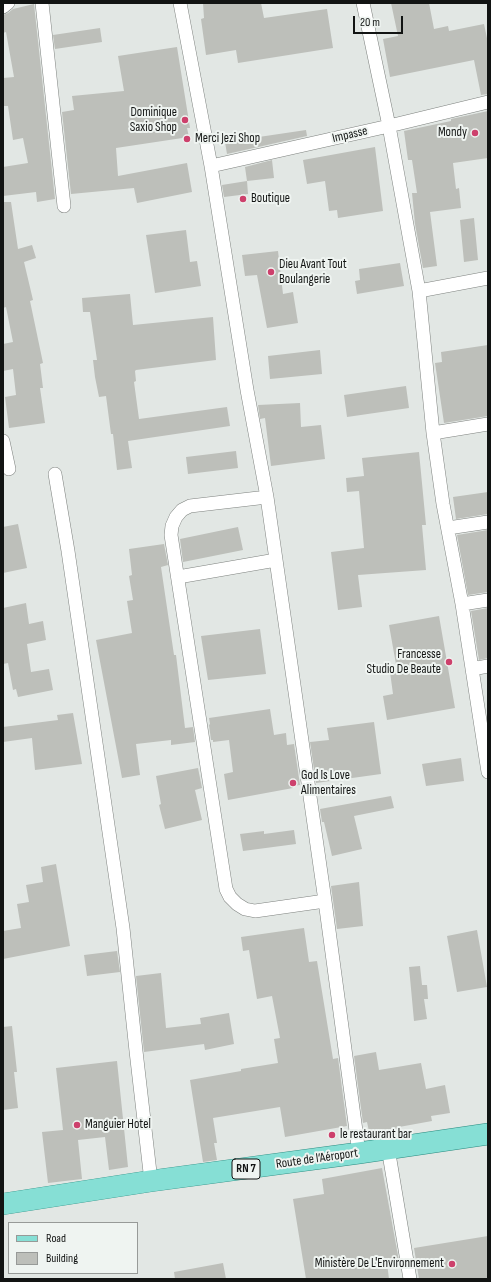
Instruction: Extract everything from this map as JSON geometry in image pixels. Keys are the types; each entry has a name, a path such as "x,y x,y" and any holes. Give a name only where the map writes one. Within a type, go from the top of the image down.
{"main road":[{"name":"Route de l’Aéroport","path":"3,1204 151,1181 359,1154 388,1148 488,1134"}],"street":[{"path":"3,6 8,3"},
{"path":"42,3 64,206"},
{"path":"180,3 211,166 247,390 267,497 325,901 359,1154"},
{"path":"363,3 389,126 419,292 433,433 462,604 488,772"},
{"name":"Impasse","path":"211,166 488,102"},
{"path":"419,292 488,278"},
{"path":"433,433 488,424"},
{"path":"3,441 9,469"},
{"path":"55,474 69,559 123,928 151,1181"},
{"path":"267,497 190,506 182,510 176,517 172,526 171,535 226,889 230,897 237,904 245,909 255,911 325,901"},
{"path":"448,528 488,522"},
{"path":"178,576 276,560"},
{"path":"462,604 488,600"},
{"path":"472,669 488,666"},
{"path":"388,1148 410,1279"}],"building":[{"path":"203,3 261,3 264,18 327,9 333,48 238,63 236,50 206,55 201,19 204,18"},
{"path":"391,3 429,3 434,29 448,26 449,31 484,24 488,43 488,94 481,95 474,60 390,77 383,39 398,36"},
{"path":"34,4 55,199 37,202 36,192 3,196 3,167 28,163 23,138 13,140 8,106 3,106 3,78 14,77 6,32 3,33 3,15 13,9"},
{"path":"100,28 102,42 55,49 53,35"},
{"path":"177,47 190,128 187,128 189,137 116,148 118,176 187,163 192,192 137,203 134,188 71,194 62,112 74,110 72,96 124,91 118,56"},
{"path":"488,111 488,158 453,163 456,189 459,188 461,208 430,212 437,266 423,268 415,224 412,193 417,193 412,160 408,160 404,131"},
{"path":"306,130 307,136 227,154 225,142"},
{"path":"375,147 383,211 338,218 337,210 329,211 325,181 307,184 303,160"},
{"path":"272,160 274,178 247,181 245,167"},
{"path":"247,181 248,194 224,197 222,185"},
{"path":"3,202 11,202 18,249 32,245 36,258 24,262 33,300 30,301 43,363 40,364 43,388 40,388 45,423 9,428 5,397 16,395 13,369 3,371 3,344 13,342 6,307 3,308"},
{"path":"474,218 478,260 464,262 460,220"},
{"path":"186,230 190,262 197,261 201,286 155,293 146,235"},
{"path":"278,251 283,294 293,292 298,323 267,328 257,275 245,276 242,255"},
{"path":"400,263 404,286 357,294 355,281 360,280 359,269"},
{"path":"130,294 133,325 213,317 216,360 135,371 136,381 134,382 139,419 227,407 230,426 128,441 132,468 117,470 113,434 111,434 106,396 99,397 95,377 93,360 97,360 90,312 83,312 82,298"},
{"path":"488,345 488,416 444,423 435,363 442,362 441,352"},
{"path":"320,350 322,374 270,379 268,356"},
{"path":"406,386 409,408 347,417 344,395"},
{"path":"300,403 301,427 321,425 325,459 271,466 265,418 260,419 258,405"},
{"path":"236,451 238,468 188,474 186,457"},
{"path":"419,452 426,525 422,525 426,570 358,575 362,607 338,610 331,552 364,548 359,491 347,492 346,478 364,476 362,458"},
{"path":"488,492 488,514 456,519 453,497"},
{"path":"18,524 27,568 3,573 3,527"},
{"path":"238,527 243,550 183,562 180,539"},
{"path":"488,530 488,592 468,595 457,535"},
{"path":"164,544 168,565 161,567 174,655 176,655 185,728 193,727 195,742 171,745 171,740 136,744 140,775 122,778 96,640 132,633 127,601 133,600 129,576 132,575 129,549"},
{"path":"26,603 29,624 43,621 46,640 27,644 31,672 49,669 53,690 18,697 16,689 13,690 8,663 3,664 3,608"},
{"path":"488,608 488,658 479,660 471,611"},
{"path":"439,616 455,708 387,720 383,696 393,694 390,672 397,670 389,625"},
{"path":"260,629 266,674 208,680 201,636"},
{"path":"270,709 274,735 286,733 287,745 294,744 300,785 293,786 293,788 228,800 224,774 233,772 229,740 213,742 213,740 211,740 209,718"},
{"path":"73,713 82,764 35,770 32,738 3,742 3,727 58,720 57,715"},
{"path":"374,722 381,774 316,783 310,742 329,740 327,728"},
{"path":"461,758 464,781 426,786 422,764"},
{"path":"198,768 202,788 195,790 202,820 165,829 159,805 161,804 156,776"},
{"path":"391,796 394,808 354,816 362,849 332,856 324,822 322,822 320,809"},
{"path":"294,830 296,844 243,851 240,834 264,831 264,834"},
{"path":"56,864 70,946 3,959 3,931 21,928 17,904 29,902 26,885 43,882 41,867"},
{"path":"359,882 363,926 337,929 331,886"},
{"path":"304,928 309,962 317,961 333,1059 338,1058 347,1126 285,1137 280,1107 213,1118 217,1143 214,1143 217,1160 203,1162 190,1080 278,1063 274,1039 280,1038 272,996 257,999 249,950 243,951 241,937"},
{"path":"477,930 487,987 457,992 447,936"},
{"path":"117,951 120,972 87,976 84,955"},
{"path":"420,966 422,985 427,985 428,999 424,999 427,1019 414,1021 409,967"},
{"path":"161,973 166,1028 201,1024 200,1018 229,1013 234,1044 205,1050 204,1044 144,1052 136,976"},
{"path":"12,1026 17,1072 14,1072 18,1108 3,1110 3,1027"},
{"path":"376,1052 379,1070 421,1063 426,1089 445,1085 450,1113 431,1116 432,1121 399,1127 400,1131 370,1136 367,1122 363,1123 354,1056"},
{"path":"117,1061 128,1167 109,1170 105,1137 78,1140 82,1179 48,1183 42,1132 63,1130 56,1068"},
{"path":"382,1168 399,1261 387,1263 389,1279 306,1279 293,1199 324,1194 322,1179"},
{"name":"Ministère De L'Environnement","path":"488,1236 488,1279 419,1279 414,1248"},
{"path":"223,1263 226,1279 175,1279 174,1272"}],"place":[{"name":"Dominique Saxio Shop","path":"185,120"},
{"name":"Mondy","path":"475,133"},
{"name":"Merci Jezi Shop","path":"187,139"},
{"name":"Boutique","path":"243,199"},
{"name":"Dieu Avant Tout Boulangerie","path":"271,272"},
{"name":"Francesse Studio De Beaute","path":"449,662"},
{"name":"God Is Love Alimentaires","path":"293,783"},
{"name":"Manguier Hotel","path":"77,1125"},
{"name":"le restaurant bar","path":"332,1135"},
{"name":"Ministère De L'Environnement","path":"452,1264"}]}
